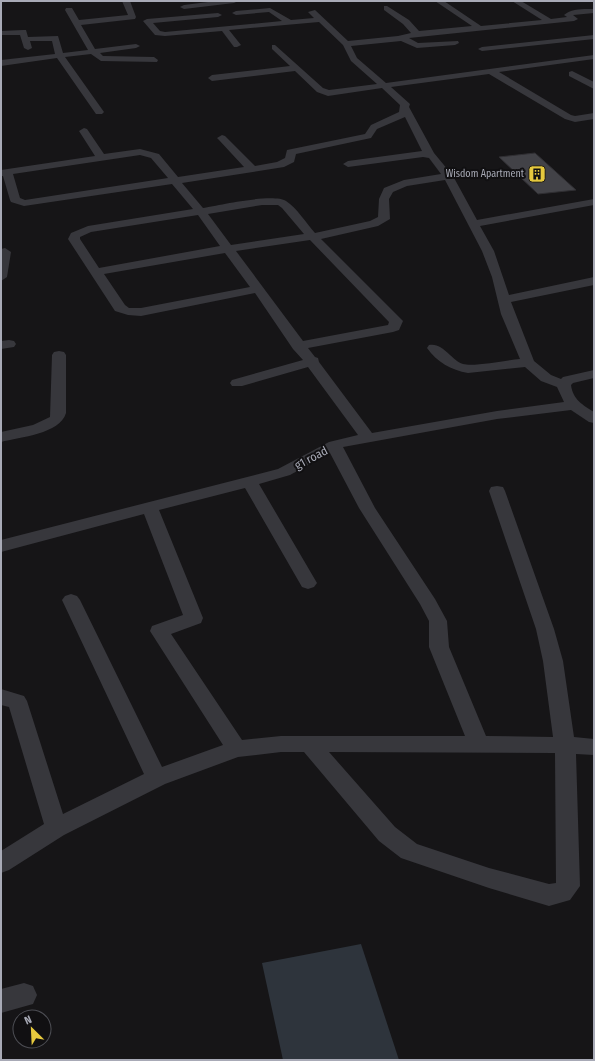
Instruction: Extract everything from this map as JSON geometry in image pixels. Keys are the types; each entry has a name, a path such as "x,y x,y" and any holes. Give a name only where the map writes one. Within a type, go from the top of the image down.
{"street":[{"path":"77,23 132,17 126,1"},
{"path":"181,18 176,9 177,8 234,1"},
{"path":"439,1 479,28"},
{"path":"517,2 534,1"},
{"path":"517,2 548,21"},
{"path":"579,4 592,11"},
{"path":"387,8 406,22 417,34"},
{"path":"69,10 93,52 101,58 154,60"},
{"path":"236,13 270,10 290,22"},
{"path":"310,10 346,44 354,59 405,104 428,154 432,156 448,176 488,251 498,277 508,314 528,362 536,372 546,378 564,385"},
{"path":"592,11 574,12 568,14 594,36"},
{"path":"218,15 147,22 158,33 161,33 319,20"},
{"path":"403,38 402,36 417,34 548,21 579,23"},
{"path":"1,22 2,33 24,32 27,39 30,59"},
{"path":"268,25 276,35"},
{"path":"224,29 237,45"},
{"path":"482,49 594,36"},
{"path":"27,39 53,37 60,56 74,78 100,112"},
{"path":"346,44 403,38 417,46 455,43"},
{"path":"1,62 136,46"},
{"path":"275,47 320,90 328,93 594,57"},
{"path":"576,59 588,66"},
{"path":"212,78 296,68"},
{"path":"491,71 568,117 575,119 594,116"},
{"path":"572,74 594,86"},
{"path":"367,437 313,361 298,346 200,211 175,181 151,154 140,152 4,172 15,200 24,202 175,181 252,169 286,163 290,160 289,154 296,150 368,136 374,128 403,114 406,108"},
{"path":"84,131 101,157"},
{"path":"222,138 252,169"},
{"path":"348,164 428,154"},
{"path":"96,272 226,248 312,236 380,222 384,219 384,199 388,190 404,183 448,176"},
{"path":"258,289 141,312 131,312 120,308 74,239 75,235 81,231 200,211 262,202 280,202 286,206 312,236 396,321 396,324 388,329 298,346"},
{"path":"473,224 594,202"},
{"path":"1,277 5,252"},
{"path":"505,300 594,281"},
{"path":"434,348 450,364 459,368 468,369 528,362"},
{"path":"1,437 38,428 57,419 60,413 59,355"},
{"path":"237,383 313,361"},
{"path":"594,374 568,380 564,385 565,392 572,404 594,419"},
{"name":"g1 road","path":"1,546 284,472 334,445 367,437 497,415 564,408 572,404"},
{"path":"334,445 367,508 429,603 438,621 439,647 479,745"},
{"path":"250,482 308,583"},
{"path":"309,744 387,834 409,851 489,878 549,895 562,893 568,886 565,745 553,661 544,629 497,491"},
{"path":"150,507 194,618 160,631 238,749"},
{"path":"71,600 157,778"},
{"path":"1,697 17,701 56,828"},
{"path":"1,863 56,828 157,778 238,749 281,744 565,745 594,747"}],"shaded area":[{"path":"361,944 399,1060 283,1060 262,963"}],"building":[{"name":"Wisdom Apartment","path":"535,153 576,190 538,194 499,157"}],"place":[{"name":"Wisdom Apartment","path":"537,174"}]}
